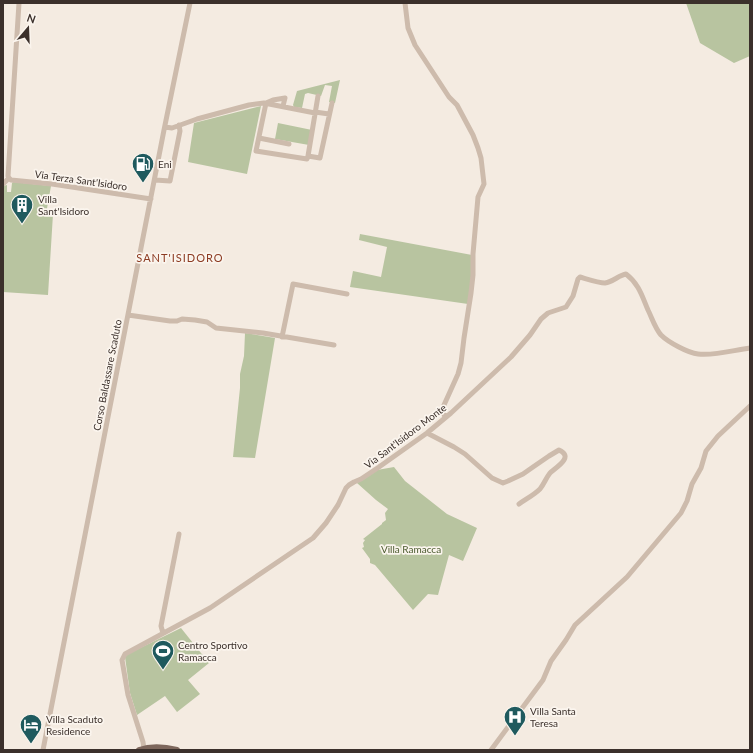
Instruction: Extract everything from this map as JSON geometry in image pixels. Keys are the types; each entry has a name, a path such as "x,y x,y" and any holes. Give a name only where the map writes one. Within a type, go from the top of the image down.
{"main road":[{"path":"141,749 163,747 177,750"}],"street":[{"path":"3,184 9,178 19,3"},
{"name":"Corso Baldassare Scaduto","path":"43,750 190,3"},
{"path":"405,3 408,28 415,45 456,105 478,148 481,158 484,184 478,197 473,254 473,275 461,363 458,374 444,405 443,412 445,417"},
{"path":"308,156 318,96"},
{"path":"165,127 172,128 249,105 266,103 285,98 283,106"},
{"path":"266,103 256,151 307,159 308,156 320,158 332,102"},
{"path":"266,103 329,114"},
{"path":"155,180 170,181 180,125"},
{"path":"259,138 289,144"},
{"name":"Via Terza Sant'Isidoro","path":"9,178 11,180 52,184 151,199"},
{"name":"Via Sant'Isidoro Monte","path":"141,749 143,742 128,696 122,660 127,652 210,608 313,538 338,505 349,485 379,467 427,433 445,417 511,357 530,335 541,319 548,313 566,307 573,296 580,276 605,283 626,274 637,284 660,334 683,350 698,354 718,353 750,348"},
{"path":"282,337 293,284 347,294"},
{"path":"128,315 170,321 195,320 207,322 216,328 263,333 334,345"},
{"path":"491,750 542,680 551,661 575,625 627,578 681,513 687,501 692,484 701,468 706,451 718,436 750,406"},
{"path":"427,433 465,454 492,478 502,483 523,474 554,452 560,450 563,452 565,459 562,464 551,473 537,492 519,504"},
{"path":"163,633 161,626 179,534"}],"green space":[{"path":"686,3 750,3 750,56 734,63 700,43"},
{"path":"340,80 335,103 329,102 332,86 325,85 321,96 308,93 305,94 302,108 294,107 293,105 297,91"},
{"path":"261,106 247,174 188,162 194,123"},
{"path":"278,123 312,130 309,145 275,139"},
{"path":"13,182 51,186 46,214 53,214 48,295 3,292 3,186 7,185 7,192 11,192"},
{"path":"360,234 472,255 472,282 468,304 350,287 353,271 381,277 387,247 359,240"},
{"path":"245,333 275,338 255,458 233,457 240,374 244,356"},
{"name":"Villa Ramacca","path":"394,467 405,481 447,514 477,528 463,561 449,555 438,595 428,594 413,610 375,565 370,563 370,559 362,548 364,547 363,543 365,540 363,539 386,520 385,513 388,509 357,483 377,470"},
{"name":"Centro Sportivo Ramacca","path":"181,628 209,663 188,680 200,694 177,712 165,696 137,715 130,693 125,657 126,655"}],"place":[{"name":"Eni","path":"143,184"},
{"name":"Villa Sant'Isidoro","path":"22,224"},
{"name":"Centro Sportivo Ramacca","path":"163,670"},
{"name":"Villa Santa Teresa","path":"515,736"},
{"name":"Villa Scaduto Residence","path":"31,744"}],"district":[{"name":"SANT'ISIDORO","path":"180,258"}]}
